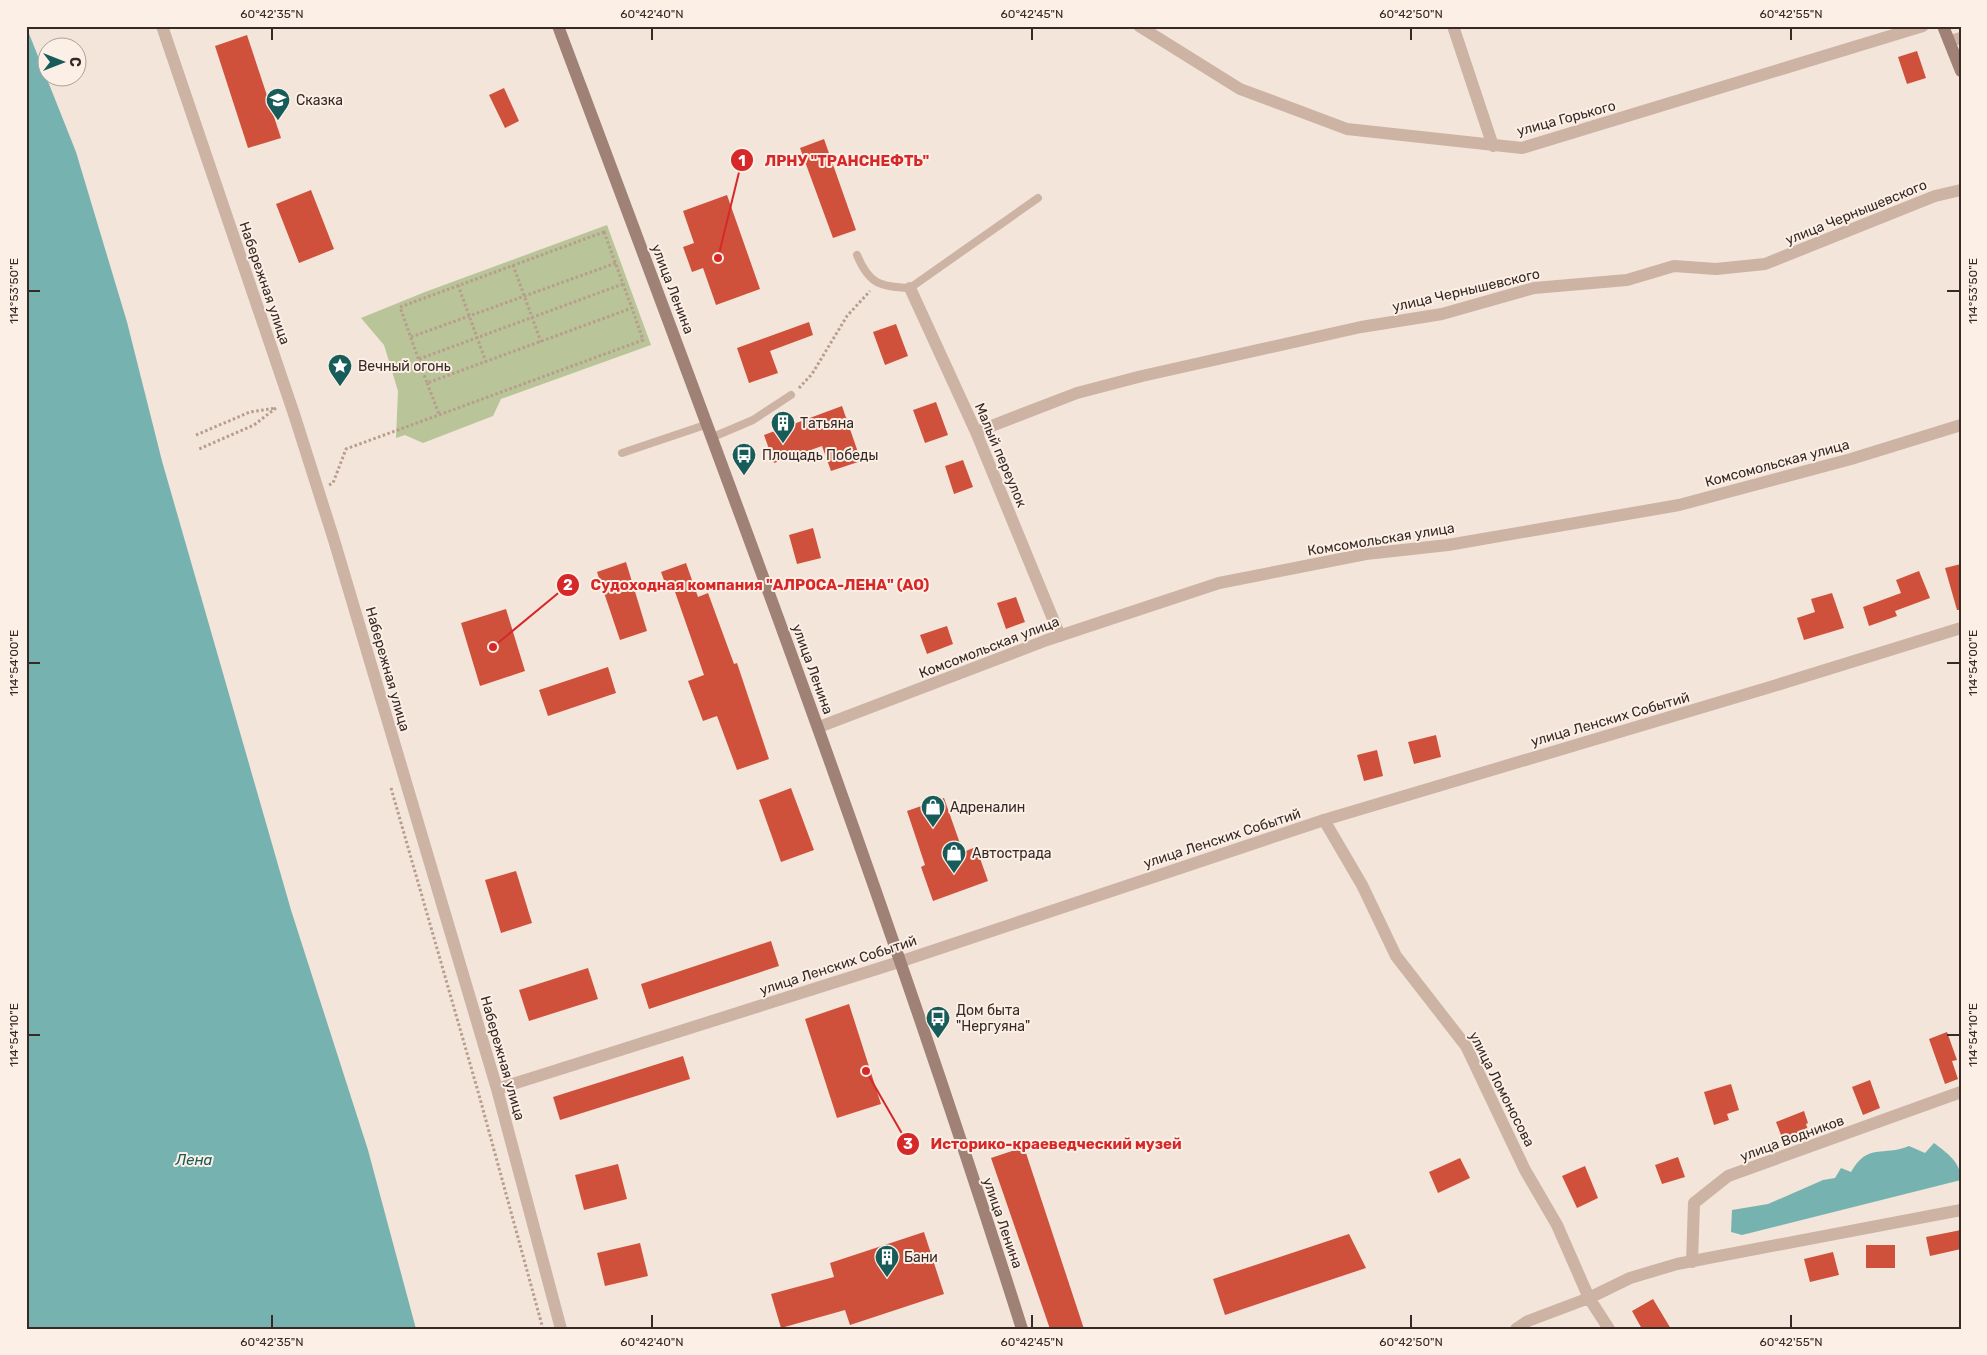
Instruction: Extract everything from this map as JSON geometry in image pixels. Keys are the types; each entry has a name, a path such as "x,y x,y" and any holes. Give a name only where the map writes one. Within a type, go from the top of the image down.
{"main road":[{"name":"улица Ленина","path":"558,26 713,437 819,728 1022,1329"},
{"path":"1943,26 1955,39 1961,72"}],"street":[{"name":"Набережная улица","path":"162,26 318,490 497,1089 561,1329"},
{"name":"улица Горького","path":"1139,26 1240,89 1347,129 1522,148 1923,26"},
{"path":"1453,26 1493,146"},
{"name":"улица Чернышевского","path":"976,432 1077,394 1142,376 1361,327 1442,314 1534,288 1627,280 1674,266 1716,269 1765,264 1934,196 1961,190"},
{"name":"Малый переулок","path":"910,288 976,432 1060,636"},
{"name":"Комсомольская улица","path":"819,728 1060,636 1219,583 1366,554 1448,545 1679,506 1851,459 1961,425"},
{"name":"улица Ленских Событий","path":"497,1089 899,962 1324,820 1961,628"},
{"name":"улица Ломоносова","path":"1324,820 1362,885 1396,956 1466,1046 1525,1170 1557,1225 1589,1298 1609,1329"},
{"name":"улица Водников","path":"1692,1262 1694,1203 1728,1176 1961,1092"},
{"path":"1516,1329 1528,1321 1589,1298 1630,1278 1692,1262 1961,1210"}],"lane":[{"path":"857,255 863,271 878,284 889,287 910,288 1038,198"},
{"path":"713,437 753,420 791,395"},
{"path":"622,454 708,424"}],"path":[{"path":"318,490 333,483 346,449 643,340 604,232 400,307 439,414"},
{"path":"411,337 616,263"},
{"path":"513,265 541,342"},
{"path":"418,359 623,284"},
{"path":"791,395 812,374 836,332 855,306 878,284"},
{"path":"458,286 486,362"},
{"path":"427,383 632,308"},
{"path":"274,400 279,417"},
{"path":"196,435 250,412 276,408"},
{"path":"199,449 254,425 276,408"},
{"path":"389,780 480,1095 543,1329"}],"green space":[{"path":"607,225 651,345 501,399 493,416 423,443 405,435 396,438 398,391 384,345 361,318 425,292"}],"water":[{"name":"Лена","path":"26,26 38,56 38,88 51,88 76,152 127,322 162,461 291,910 368,1150 416,1329 26,1329"},
{"path":"1934,1143 1956,1163 1961,1180 1742,1235 1731,1232 1732,1210 1768,1204 1823,1180 1835,1178 1841,1168 1851,1172 1857,1163 1870,1153 1909,1146 1925,1153"}],"building":[{"path":"247,35 281,138 248,148 215,46"},
{"path":"1917,51 1926,78 1907,84 1898,57"},
{"path":"504,88 519,121 505,128 489,95"},
{"path":"824,139 856,230 833,238 800,148"},
{"path":"311,190 334,249 299,263 276,204"},
{"path":"727,195 760,289 716,305 703,268 692,272 683,247 694,243 683,211"},
{"path":"809,322 813,335 770,351 778,373 749,383 737,348"},
{"path":"896,324 908,356 885,365 873,332"},
{"path":"936,402 948,435 925,443 913,410"},
{"path":"842,406 861,461 831,471 822,446 774,463 764,435"},
{"path":"963,460 973,487 954,494 945,466"},
{"path":"813,528 821,558 797,564 789,535"},
{"path":"626,562 647,631 620,640 597,572"},
{"path":"686,563 698,597 708,593 734,664 737,663 769,759 737,770 717,716 703,721 688,681 704,675 674,589 668,591 661,572"},
{"path":"1961,564 1961,610 1957,610 1945,568"},
{"path":"1919,571 1930,598 1895,611 1897,616 1869,626 1863,607 1901,593 1896,580"},
{"path":"1832,593 1844,628 1804,640 1797,618 1815,612 1811,599"},
{"path":"1016,597 1025,622 1006,629 997,603"},
{"path":"506,609 525,671 480,686 461,623"},
{"path":"947,626 953,644 927,654 920,635"},
{"path":"608,667 616,693 548,716 539,690"},
{"path":"1436,735 1441,757 1414,764 1408,742"},
{"path":"1377,750 1383,776 1364,781 1357,755"},
{"path":"791,788 814,850 781,862 759,800"},
{"path":"944,798 963,852 976,847 988,881 933,901 921,867 925,865 907,811"},
{"path":"516,871 532,923 501,933 485,880"},
{"path":"771,941 779,966 649,1009 641,984"},
{"path":"588,968 598,999 529,1021 519,990"},
{"path":"849,1004 881,1104 837,1118 805,1019"},
{"path":"1947,1032 1957,1060 1952,1061 1958,1079 1945,1084 1929,1039"},
{"path":"683,1056 690,1079 560,1120 553,1097"},
{"path":"1870,1080 1880,1108 1863,1115 1852,1087"},
{"path":"1731,1084 1739,1110 1727,1114 1729,1120 1714,1125 1704,1092"},
{"path":"1804,1111 1808,1130 1783,1140 1776,1122"},
{"path":"1024,1147 1084,1329 1050,1329 991,1158"},
{"path":"1678,1157 1685,1177 1662,1184 1655,1165"},
{"path":"1460,1158 1470,1178 1438,1193 1429,1172"},
{"path":"618,1164 627,1199 584,1210 575,1175"},
{"path":"1585,1166 1598,1198 1577,1208 1562,1176"},
{"path":"1961,1230 1961,1249 1930,1256 1926,1237"},
{"name":"Бани","path":"924,1232 944,1294 850,1325 845,1310 781,1328 771,1294 834,1277 830,1263"},
{"path":"1349,1234 1366,1268 1225,1315 1213,1279"},
{"path":"640,1243 648,1276 605,1286 597,1253"},
{"path":"1866,1245 1895,1245 1895,1268 1866,1268"},
{"path":"1833,1252 1839,1275 1810,1282 1804,1259"},
{"path":"1653,1299 1671,1329 1642,1329 1632,1311"}],"place":[{"name":"Сказка","path":"278,121"},
{"name":"ЛРНУ \"ТРАНСНЕФТЬ\"","path":"718,258"},
{"name":"Вечный огонь","path":"340,387"},
{"name":"Татьяна","path":"783,444"},
{"name":"Площадь Победы","path":"744,476"},
{"name":"Судоходная компания \"АЛРОСА-ЛЕНА\" (АО)","path":"493,647"},
{"name":"Адреналин","path":"933,828"},
{"name":"Автострада","path":"954,874"},
{"name":"Дом быта \"Нергуяна\"","path":"938,1039"},
{"name":"Историко-краеведческий музей","path":"866,1071"},
{"name":"Бани","path":"887,1278"}]}
